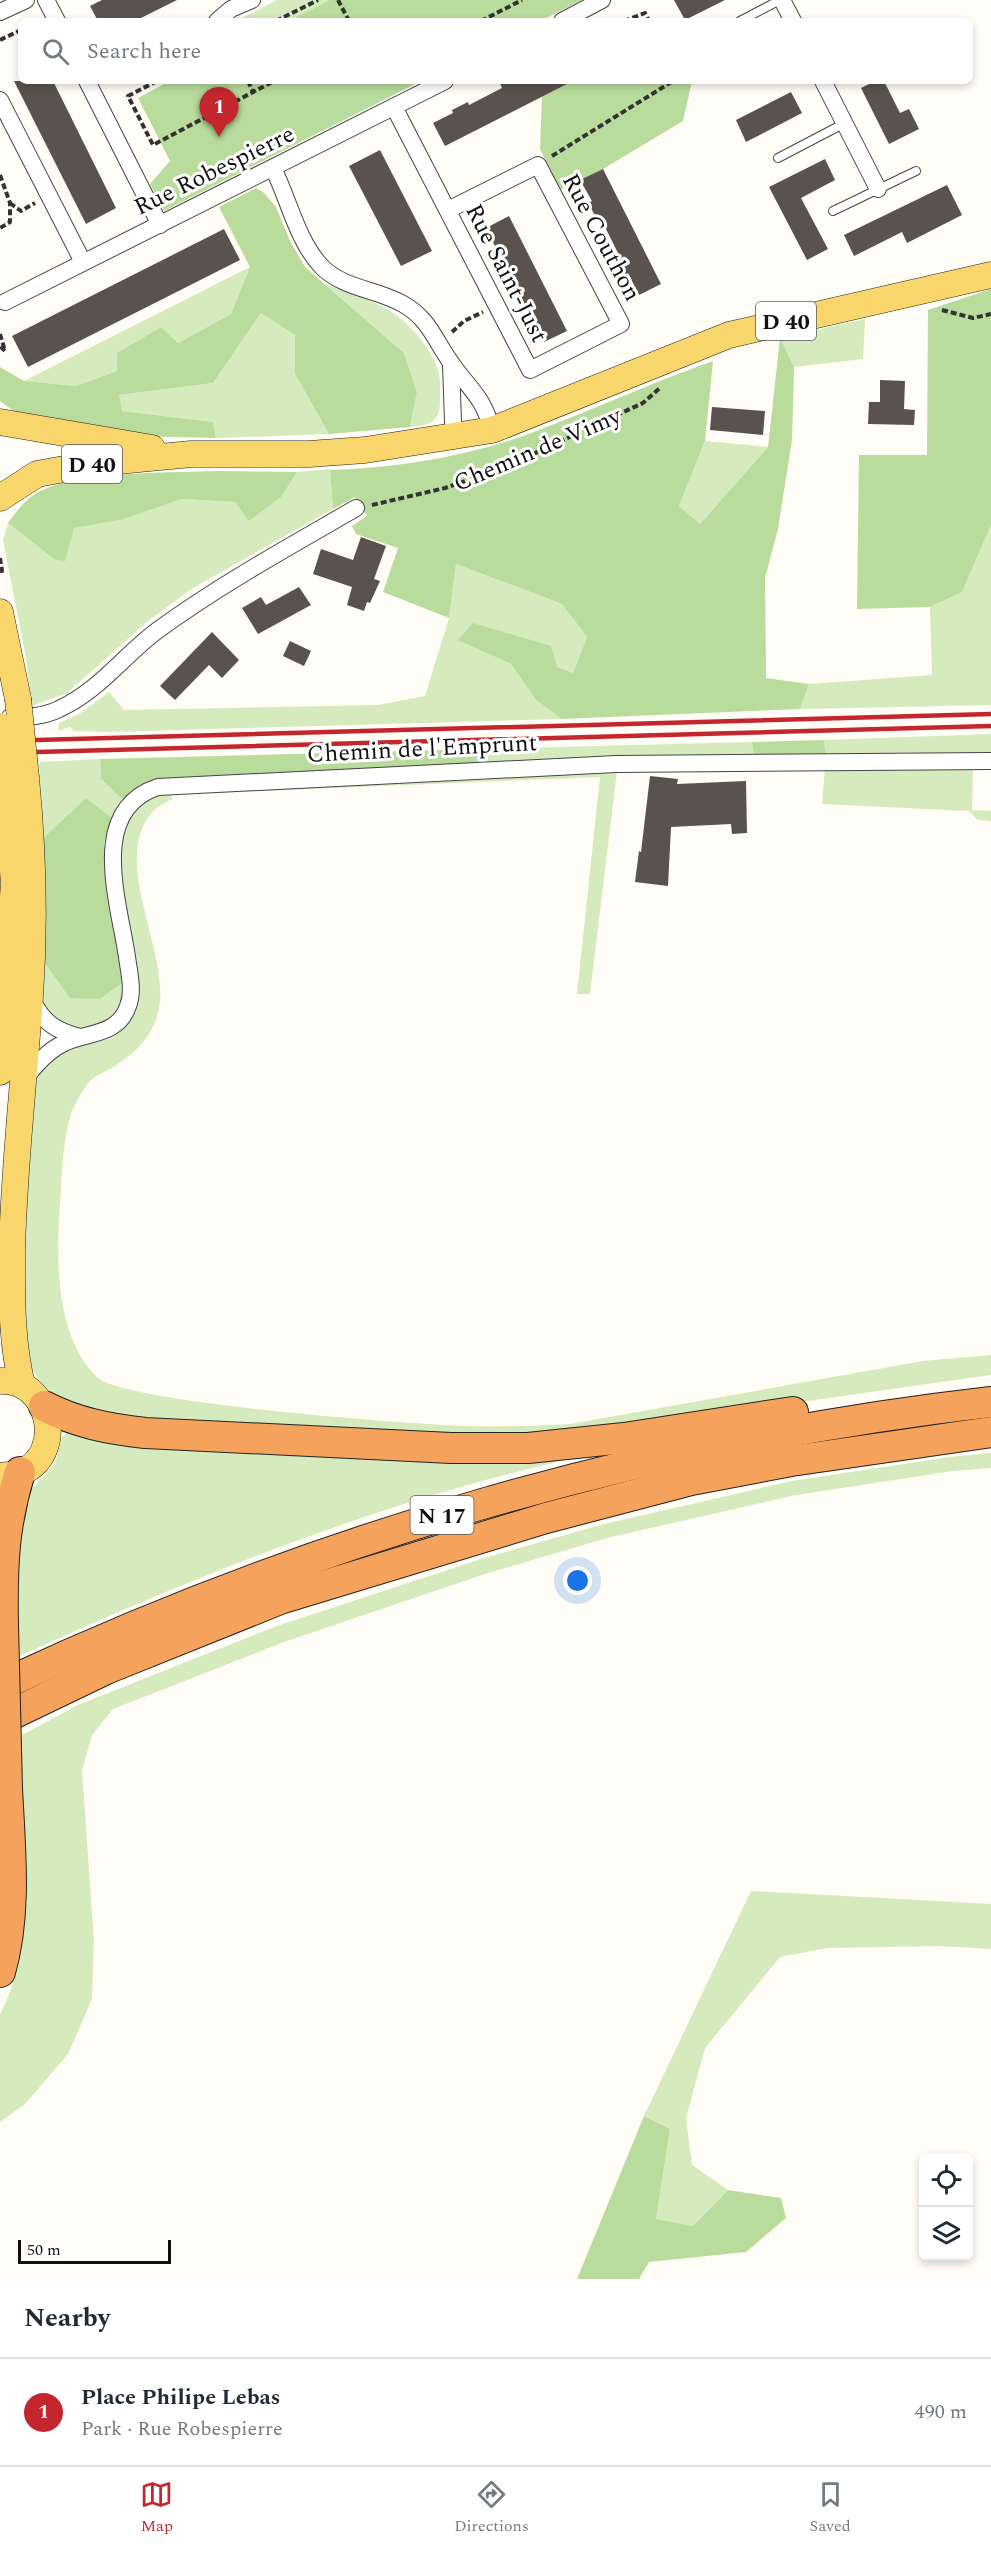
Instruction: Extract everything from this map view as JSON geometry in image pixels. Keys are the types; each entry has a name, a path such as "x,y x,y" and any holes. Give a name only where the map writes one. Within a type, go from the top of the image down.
{"highway":[{"path":"44,1406 69,1419 101,1428 146,1433 451,1448 528,1448 624,1438 862,1402 904,1414"},
{"name":"N 17","path":"0,1686 97,1640 272,1571 385,1532 539,1486 685,1453 904,1414 991,1402"},
{"name":"N 17","path":"0,1720 106,1669 280,1599 546,1518 691,1480 779,1463 991,1432"},
{"path":"0,1972 8,1926 11,1882 1,1556 11,1500 10,1474"},
{"path":"0,1739 71,1702 106,1669"}],"main road":[{"name":"Chemin de Vimy","path":"457,437 492,430 538,413 729,335 991,275"},
{"name":"D 40","path":"0,422 191,454"},
{"name":"D 40","path":"0,498 37,474 98,463 191,454 309,454 365,450 457,437"},
{"path":"0,612 18,699 14,883 5,969 11,1078 13,1201 14,1345 11,1383 31,1391 44,1406 48,1421 45,1444 33,1464 10,1474"},
{"path":"0,726 16,778 33,880 30,995 11,1078"}],"street":[{"path":"0,12 26,0"},
{"path":"46,0 55,18"},
{"path":"220,18 231,9 252,0"},
{"path":"568,18 602,0"},
{"path":"781,0 791,18"},
{"path":"93,84 160,225"},
{"name":"Rue Robespierre","path":"5,302 439,84"},
{"path":"825,84 878,189"},
{"path":"0,100 83,262"},
{"name":"Rue Saint-Just","path":"394,107 530,370 621,324"},
{"name":"Rue Couthon","path":"448,210 538,165 621,324"},
{"path":"273,168 304,241 322,266 345,284 379,293 405,305 427,324 441,343 451,364 471,385 486,409 492,430"},
{"path":"451,364 453,422 457,437"},
{"path":"0,717 33,717 59,710 83,696 156,631 242,574 356,508"},
{"name":"Chemin de l'Emprunt","path":"11,1078 52,1050 80,1037 101,1033 112,1027 128,1007 130,975 114,871 113,836 121,817 136,798 158,787 616,764 991,761"},
{"path":"30,995 39,1014 47,1023 65,1033 80,1037"}],"lane":[{"path":"746,18 781,0"},
{"path":"778,158 845,123"},
{"path":"833,211 916,171"}],"path":[{"path":"282,18 318,0"},
{"path":"338,0 347,18"},
{"path":"487,18 522,0"},
{"path":"633,18 645,14 648,18"},
{"path":"0,40 18,31"},
{"path":"151,84 128,96 153,145 268,84"},
{"path":"249,84 253,92"},
{"path":"538,165 668,84"},
{"path":"0,175 10,203 10,222 0,228"},
{"path":"10,203 21,211 49,196"},
{"path":"441,343 464,321 497,304"},
{"path":"932,308 973,318 991,314"},
{"path":"0,334 5,351 0,346"},
{"name":"Chemin de Vimy","path":"356,508 445,488 506,467 643,404 668,379"},
{"path":"0,558 2,571 0,571"}],"green space":[{"path":"277,0 582,0 546,18 242,18"},
{"path":"330,0 582,0 546,18 295,18"},
{"path":"164,84 415,84 164,211 150,184 170,161 138,98"},
{"path":"567,84 691,84 683,121 603,169 560,190 540,149 542,97"},
{"path":"256,188 263,192 276,207 290,241 305,267 404,353 417,392 410,427 329,434 295,374 295,335 261,313 213,383 119,395 122,411 213,422 216,438 133,436 19,415 0,401 0,367 24,381 76,386 117,371 117,353 161,327 178,343 231,314 250,267 219,207"},
{"path":"250,267 231,314 178,343 161,327 117,353 117,371 76,386 24,381"},
{"path":"325,284 385,308 401,319 424,343 440,377 439,409 432,422 410,427 417,392 404,353"},
{"path":"991,289 991,525 962,592 930,607 857,609 859,455 927,455 928,310"},
{"path":"261,313 295,335 295,374 329,434 216,438 213,422 121,411 119,395 213,383"},
{"path":"865,319 863,359 794,367 780,338"},
{"path":"780,338 794,367 792,440 778,529 765,578 766,678 809,684 800,709 562,719 536,700 511,664 458,640 473,623 551,646 557,667 573,673 587,637 562,604 456,564 449,618 383,592 398,548 356,534 352,526 367,516 355,497 333,509 330,470 406,464 482,449 531,433 713,361 705,441 679,506 700,524 768,447"},
{"path":"705,441 768,447 700,524 679,506"},
{"path":"330,469 333,509 193,588 148,621 67,693 32,706 26,658 3,540 8,523 54,559 74,528 121,520 182,499 235,502 282,496 297,472"},
{"path":"216,471 297,472 282,496 249,521 235,502 182,499 121,520 74,528 65,561 54,559 8,523 32,496 53,486 98,477"},
{"path":"991,525 991,705 800,709 809,684 932,675 930,607 962,592"},
{"path":"456,564 562,604 587,637 573,673 458,639 511,664 536,700 562,719 110,732 74,731 70,727 58,731 59,723 79,714 109,692 124,710 378,705 425,696 449,618"},
{"path":"991,734 991,755 826,758 824,740"},
{"path":"824,740 826,758 754,756 752,742"},
{"path":"752,742 754,756 484,764 482,749"},
{"path":"482,749 484,764 154,780 140,785 122,799 101,779 100,759"},
{"path":"100,759 101,779 122,799 112,818 86,798 43,838 39,762"},
{"path":"973,767 972,810 991,811 991,821 978,820 969,811 822,804 825,768"},
{"path":"617,771 590,994 577,994 600,777 214,793 214,786"},
{"path":"164,791 173,798 154,810 141,831 137,855 144,908 157,963 160,989 158,1013 150,1032 139,1047 125,1059 93,1078 84,1088 72,1111 64,1150 58,1237 60,1288 71,1337 82,1358 97,1377 118,1386 158,1395 270,1410 463,1426 530,1426 570,1424 923,1361 991,1355 991,1375 694,1417 531,1437 378,1436 85,1414 59,1399 37,1377 26,1352 24,1214 32,1097 42,1071 53,1058 67,1050 110,1036 122,1026 131,1011 137,984 122,887 120,863 122,840 129,819 143,803"},
{"path":"86,798 112,818 104,843 122,983 100,999 70,998 42,959 43,838"},
{"path":"42,959 100,999 122,983 122,1005 117,1014 92,1027 72,1028 56,1023 41,1004"},
{"path":"69,1431 557,1452 557,1462 414,1501 274,1549 204,1576 0,1665 22,1500 55,1463 62,1437"},
{"path":"991,1453 991,1468 953,1471 796,1495 607,1538 485,1574 284,1642 113,1709 92,1735 82,1770 94,1941 92,1999 68,2054 25,2104 0,2122 0,2014 17,1969 26,1898 21,1850 0,1747 78,1705 274,1627 481,1559 604,1524 792,1481"},
{"path":"751,1891 991,1904 991,1949 942,1946 827,1948 780,1957 705,2048 686,2118 692,2165 728,2190 693,2226 656,2219 670,2129 644,2116"},
{"path":"644,2116 670,2129 656,2219 693,2226 728,2190 781,2198 786,2218 746,2252 649,2262 639,2279 577,2279"}],"building":[{"path":"102,0 177,0 141,18 96,18 90,6"},
{"path":"674,0 725,0 689,18 684,18"},
{"path":"14,81 18,81 18,84 54,84 116,208 86,224"},
{"path":"500,84 567,84 445,146 433,123 453,113 452,110 468,102 469,105 502,88"},
{"path":"869,84 886,84 900,113 909,109 919,129 889,144 861,88"},
{"path":"791,92 802,113 746,142 736,120"},
{"path":"380,150 432,251 401,266 349,166"},
{"path":"825,159 835,180 801,198 828,249 807,260 769,187"},
{"path":"603,169 661,284 639,295 628,273 624,275 617,259 620,257 600,217 597,219 588,203 592,201 580,180"},
{"path":"947,185 962,215 907,243 902,232 854,256 844,235"},
{"path":"509,216 567,331 544,342 521,307 525,305 505,266 502,268 494,252 497,250 486,228"},
{"path":"224,229 240,260 28,367 12,336"},
{"path":"880,380 905,381 904,409 915,410 914,425 868,424 869,402 880,402"},
{"path":"712,407 765,411 763,435 710,430"},
{"path":"361,537 386,546 374,579 380,581 364,611 347,605 352,587 313,574 321,549 353,560"},
{"path":"299,587 311,605 258,634 242,608 261,597 266,605"},
{"path":"212,632 239,660 222,678 209,665 175,700 160,686"},
{"path":"290,641 311,651 304,666 283,656"},
{"path":"650,776 678,779 677,784 746,781 747,833 732,834 731,824 671,827 668,886 635,882"}],"railway":[{"path":"0,741 991,714"},
{"path":"0,753 991,726"}],"place":[{"name":"Place Philipe Lebas","path":"219,137"}]}
